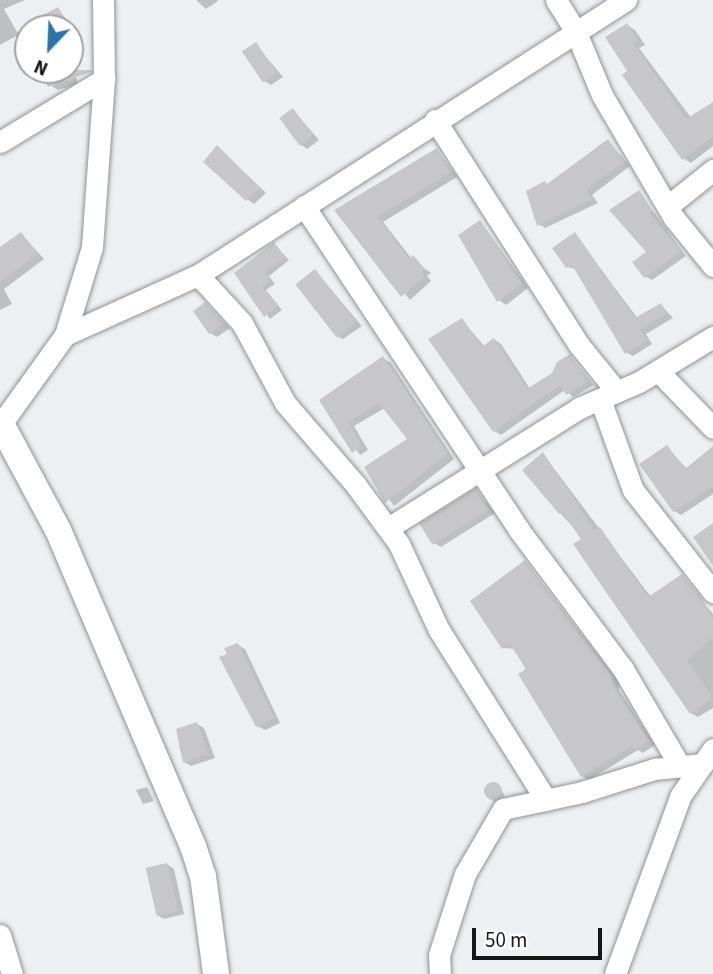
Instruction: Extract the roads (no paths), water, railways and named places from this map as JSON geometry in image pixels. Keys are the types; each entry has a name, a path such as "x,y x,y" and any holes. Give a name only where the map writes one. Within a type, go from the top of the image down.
{"main road":[{"path":"1,423 58,530 192,846 203,876 216,974"}],"street":[{"path":"1,423 65,335 92,247 104,79 103,0"},
{"path":"556,0 575,30 602,95 668,206 713,266"},
{"path":"65,335 198,275 575,30 626,0"},
{"path":"2,136 104,79"},
{"path":"435,120 579,345 608,396 633,490 713,592"},
{"path":"668,206 713,170"},
{"path":"304,206 519,530 624,669 680,766"},
{"path":"198,275 243,323 285,403 388,528 446,641 547,800"},
{"path":"388,528 481,470 608,396 658,371 713,337"},
{"path":"658,371 713,428"},
{"path":"440,974 439,955 465,874 503,809 680,766 708,756"},
{"path":"615,974 681,795 708,756"},
{"path":"0,935 12,974"}]}
